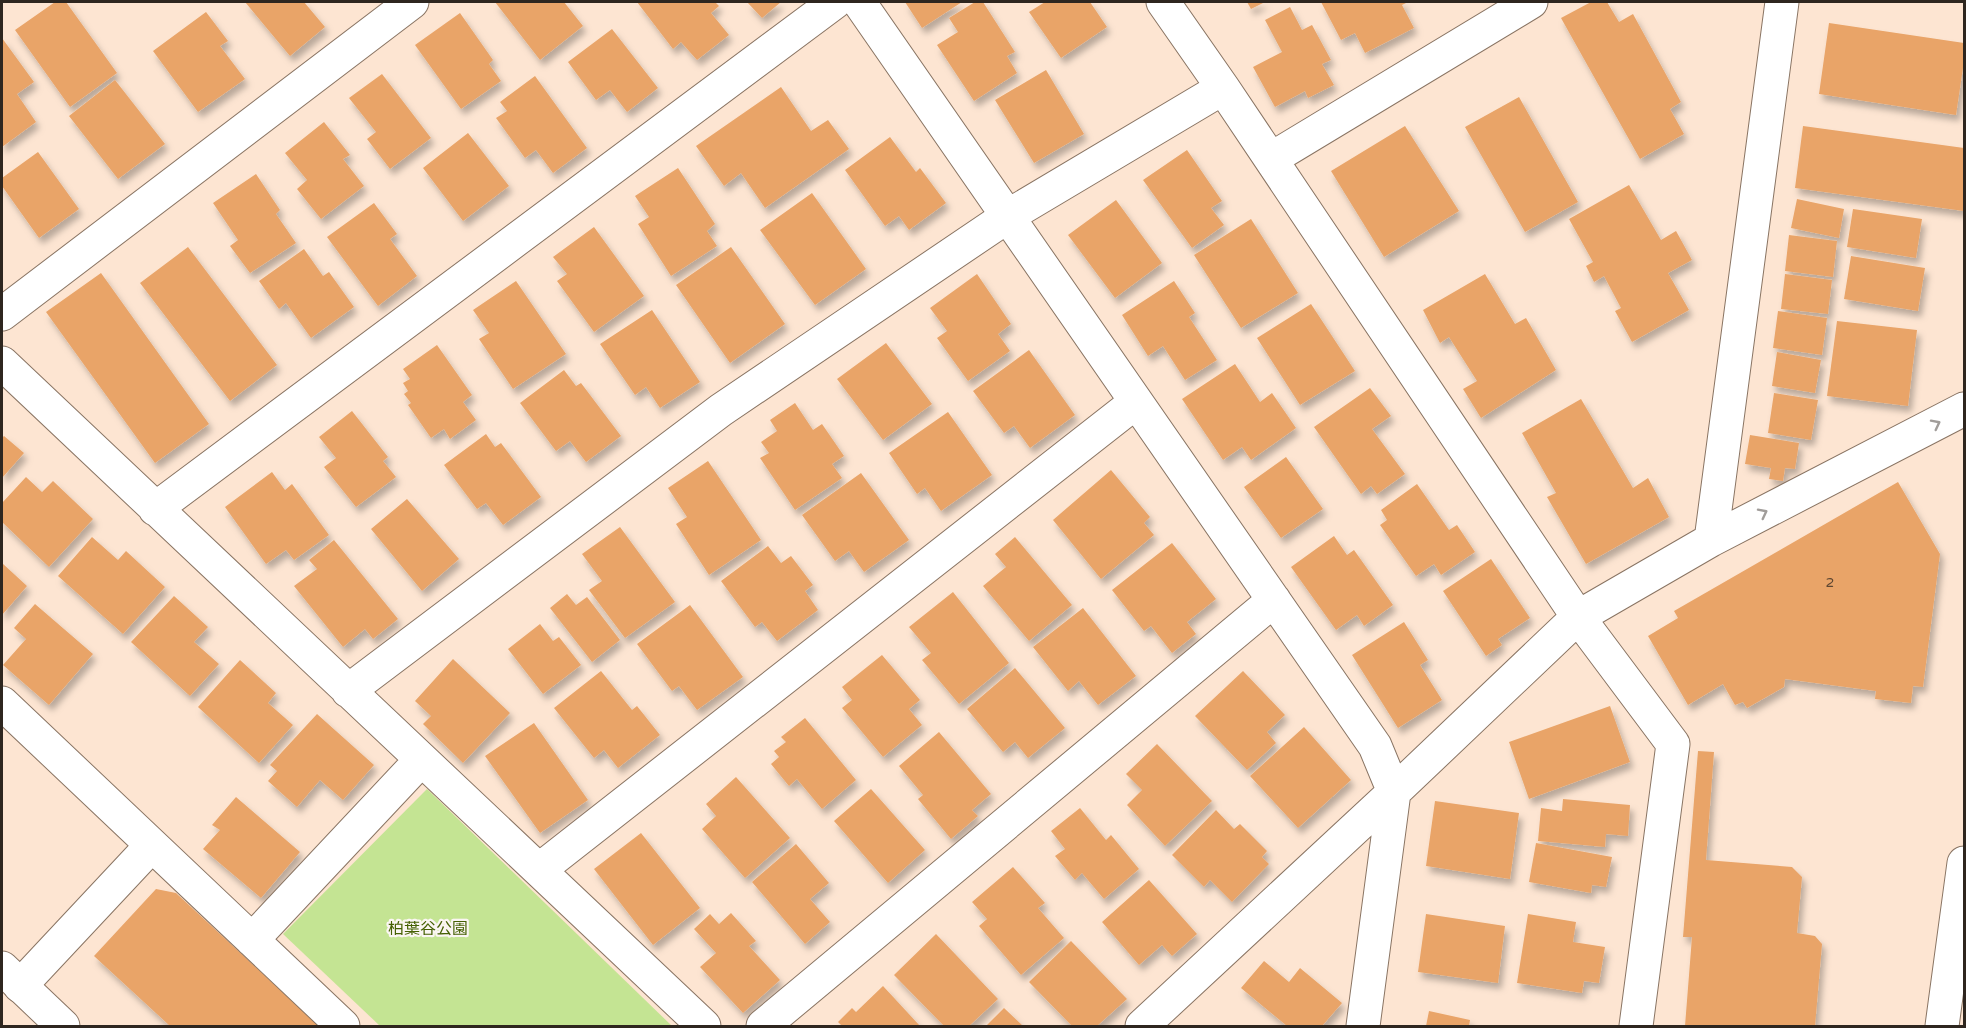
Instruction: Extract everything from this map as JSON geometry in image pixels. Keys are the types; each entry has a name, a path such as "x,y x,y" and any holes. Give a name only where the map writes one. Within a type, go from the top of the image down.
{"street":[{"path":"2,314 412,2"},
{"path":"155,508 836,2"},
{"path":"859,2 1375,746 1394,792 1363,1026"},
{"path":"1163,2 1578,617 1673,744 1636,1026"},
{"path":"1271,159 1531,2"},
{"path":"1711,540 1782,2"},
{"path":"348,691 721,410 1008,216 1223,88"},
{"path":"2,363 704,1026"},
{"path":"539,870 1136,402"},
{"path":"1142,1026 1578,617 1711,540 1965,409"},
{"path":"763,1026 1274,600"},
{"path":"2,703 343,1026"},
{"path":"252,939 422,760"},
{"path":"63,1026 11,977 152,845"},
{"path":"1942,1026 1965,863"}],"green space":[{"name":"柏葉谷公園","path":"427,789 672,1026 380,1026 283,934"}],"building":[{"path":"55,2 66,2 117,73 70,107 15,30"},
{"path":"245,2 304,2 325,27 290,56"},
{"path":"495,2 564,2 583,26 540,60"},
{"path":"637,2 715,2 719,6 711,13 729,35 697,60 681,42 673,49"},
{"path":"747,2 781,2 762,18"},
{"path":"905,2 962,2 922,28"},
{"path":"975,2 983,2 1015,52 1007,56 1017,73 974,101 937,45 958,32 949,18"},
{"path":"1045,2 1090,2 1107,27 1061,58 1029,12"},
{"path":"1247,2 1265,2 1251,9"},
{"path":"1321,2 1408,2 1402,5 1414,28 1365,53 1355,33 1341,40"},
{"path":"1591,2 1607,2 1619,22 1633,14 1681,102 1670,109 1684,134 1640,159 1561,18"},
{"path":"1290,7 1302,30 1312,25 1331,60 1322,64 1334,85 1308,98 1305,91 1275,107 1253,67 1282,52 1265,20"},
{"path":"206,12 228,41 220,46 245,79 198,112 153,51"},
{"path":"460,13 493,60 489,64 501,81 461,109 415,45"},
{"path":"1829,23 1964,43 1964,61 1956,115 1819,94"},
{"path":"612,29 658,88 627,112 610,90 596,100 568,62"},
{"path":"2,38 34,82 17,94 36,122 2,147"},
{"path":"1046,70 1084,134 1034,163 995,100"},
{"path":"382,74 431,138 390,169 367,139 376,132 349,98"},
{"path":"535,76 587,148 553,173 536,150 525,158 496,118 507,111 500,102"},
{"path":"115,80 165,144 118,179 69,116"},
{"path":"781,87 811,131 828,120 849,149 765,208 741,173 724,186 696,146"},
{"path":"1519,97 1578,202 1525,232 1465,127"},
{"path":"324,122 350,155 343,159 364,186 321,219 297,189 307,180 285,153"},
{"path":"1405,126 1459,211 1384,257 1331,171"},
{"path":"1803,126 1964,148 1964,211 1795,188"},
{"path":"468,133 509,186 463,221 423,168"},
{"path":"890,137 916,172 920,168 946,203 909,230 899,216 885,226 845,170"},
{"path":"1187,150 1222,201 1211,208 1224,225 1192,248 1143,180"},
{"path":"38,152 79,209 39,238 2,186 2,178"},
{"path":"678,168 715,224 707,231 717,246 671,276 638,224 649,217 635,196"},
{"path":"256,174 280,210 276,214 296,243 250,273 230,246 238,240 213,203"},
{"path":"1629,185 1661,240 1676,231 1692,260 1668,273 1689,310 1632,342 1615,311 1621,308 1604,276 1594,282 1586,266 1593,262 1569,219"},
{"path":"812,193 866,269 815,305 760,230"},
{"path":"1797,199 1844,209 1839,238 1791,228"},
{"path":"1116,200 1162,263 1115,298 1068,235"},
{"path":"374,203 397,234 390,239 417,276 378,306 327,237"},
{"path":"1853,209 1922,219 1916,258 1847,247"},
{"path":"1251,219 1298,293 1241,328 1194,255"},
{"path":"594,227 644,296 594,332 557,281 567,274 553,257"},
{"path":"1789,235 1837,241 1833,277 1785,271"},
{"path":"188,247 277,365 230,401 140,283"},
{"path":"731,247 785,324 730,363 676,285"},
{"path":"304,249 323,276 329,272 354,307 311,338 286,303 279,309 259,281"},
{"path":"1851,256 1925,268 1918,311 1844,299"},
{"path":"101,273 209,424 155,463 46,312"},
{"path":"977,274 1011,324 998,334 1010,351 968,381 937,338 947,331 930,308"},
{"path":"1485,274 1515,324 1526,318 1556,370 1481,418 1463,389 1477,381 1449,337 1440,343 1423,310"},
{"path":"1785,274 1832,280 1828,314 1781,309"},
{"path":"516,281 566,354 513,389 479,339 489,333 473,310"},
{"path":"1174,281 1195,313 1189,317 1217,360 1185,380 1163,346 1148,356 1122,315"},
{"path":"1311,304 1355,371 1300,405 1257,338"},
{"path":"652,310 700,382 660,408 646,387 635,395 600,344"},
{"path":"1778,311 1827,318 1822,355 1773,348"},
{"path":"1837,321 1917,330 1908,406 1827,396"},
{"path":"886,343 932,404 883,440 837,379"},
{"path":"437,345 472,395 463,402 476,420 450,439 444,429 431,438 408,405 411,403 404,394 408,391 403,383 410,379 403,369"},
{"path":"1029,350 1075,415 1030,448 1014,426 1004,433 973,391"},
{"path":"1777,352 1821,360 1815,393 1772,386"},
{"path":"1235,364 1260,402 1272,393 1296,428 1251,460 1242,447 1223,460 1182,399"},
{"path":"564,370 576,386 581,383 621,436 586,462 570,441 556,451 520,403"},
{"path":"1370,388 1391,416 1372,429 1405,474 1377,494 1371,486 1361,494 1314,427"},
{"path":"1774,393 1818,400 1811,440 1768,433"},
{"path":"1581,399 1633,488 1648,478 1669,517 1586,564 1547,497 1556,493 1522,433"},
{"path":"795,403 813,430 822,424 844,456 832,464 842,478 795,510 760,458 769,453 761,442 777,431 770,420"},
{"path":"352,411 388,457 383,461 396,477 356,507 324,467 336,458 319,437"},
{"path":"948,412 992,475 941,511 925,488 917,494 889,453"},
{"path":"486,434 495,447 501,443 541,497 503,525 486,503 477,509 444,465"},
{"path":"1750,435 1799,443 1795,469 1785,468 1783,481 1769,479 1771,468 1745,464"},
{"path":"4,436 24,453 2,478 2,438"},
{"path":"1286,457 1323,509 1281,538 1244,487"},
{"path":"708,461 761,540 709,575 676,524 687,517 668,488"},
{"path":"1111,470 1150,517 1144,523 1154,535 1101,579 1053,520"},
{"path":"272,472 285,490 292,484 329,535 294,560 286,550 266,564 225,507"},
{"path":"861,473 909,540 864,572 849,551 835,561 802,515"},
{"path":"26,477 42,492 53,481 93,519 49,567 2,522 2,503"},
{"path":"1898,482 1940,554 1923,687 1913,686 1911,703 1875,699 1876,691 1785,679 1784,687 1747,708 1743,702 1735,705 1723,684 1688,705 1648,636 1678,618 1674,611"},
{"path":"1417,484 1449,530 1457,525 1475,552 1441,575 1434,564 1416,576 1380,525 1387,520 1381,510"},
{"path":"407,499 459,559 422,591 371,529"},
{"path":"620,527 675,602 625,638 589,590 602,581 582,554"},
{"path":"1334,536 1347,555 1354,550 1393,605 1364,626 1357,615 1336,630 1291,567"},
{"path":"92,537 118,560 126,551 165,587 123,634 58,576"},
{"path":"1015,537 1072,605 1029,641 983,586 1006,567 995,554"},
{"path":"334,540 398,619 373,639 365,629 343,647 294,586 317,569 309,560"},
{"path":"1172,543 1216,599 1187,622 1196,634 1172,653 1151,626 1144,631 1112,590"},
{"path":"768,546 781,563 791,556 813,585 805,591 818,610 777,641 762,622 755,627 721,581"},
{"path":"1491,559 1530,618 1498,639 1502,645 1486,656 1443,591"},
{"path":"2,563 27,586 2,615"},
{"path":"953,592 1009,663 959,704 922,660 931,653 909,627"},
{"path":"567,594 576,605 587,597 620,640 592,662 550,608"},
{"path":"174,596 208,627 194,642 219,664 190,696 131,642"},
{"path":"35,604 93,654 49,705 3,665 26,639 14,628"},
{"path":"690,605 743,677 697,710 679,686 672,691 637,644"},
{"path":"1083,608 1136,676 1098,705 1079,681 1068,691 1033,647"},
{"path":"1404,622 1428,660 1420,665 1442,700 1398,728 1352,655"},
{"path":"540,624 553,641 559,637 581,665 543,694 508,649"},
{"path":"882,655 920,700 909,709 922,725 883,757 842,708 852,700 842,687"},
{"path":"453,659 510,713 463,763 423,724 431,716 415,701"},
{"path":"240,660 276,693 268,703 293,725 259,763 198,707"},
{"path":"1015,668 1065,728 1028,758 1015,742 1003,752 967,709"},
{"path":"601,671 632,710 637,706 660,735 618,768 604,750 594,758 554,708"},
{"path":"1243,671 1285,715 1267,732 1276,743 1247,770 1195,716"},
{"path":"1610,706 1630,762 1529,799 1509,742"},
{"path":"317,714 374,765 343,800 320,780 297,807 268,781 277,771 270,765"},
{"path":"805,718 856,780 822,809 797,779 789,786 771,764 779,757 774,751 786,742 781,737"},
{"path":"534,723 588,800 540,833 485,756"},
{"path":"1304,727 1351,780 1298,828 1250,776"},
{"path":"939,732 991,794 972,810 978,816 951,839 918,799 923,795 899,766"},
{"path":"1157,744 1212,801 1165,846 1127,805 1142,790 1126,774"},
{"path":"1698,751 1714,752 1706,860 1792,867 1802,877 1797,933 1815,936 1822,944 1815,1026 1685,1026 1692,937 1683,937"},
{"path":"736,777 790,838 745,878 702,829 716,816 706,804"},
{"path":"871,789 925,850 888,883 834,821"},
{"path":"236,797 300,852 261,898 203,849 220,830 212,825"},
{"path":"1563,799 1630,805 1628,836 1606,834 1605,847 1538,841 1541,808 1562,811"},
{"path":"1435,801 1519,813 1510,879 1426,866"},
{"path":"1080,808 1106,840 1111,835 1139,869 1104,899 1082,873 1075,880 1055,856 1065,849 1051,831"},
{"path":"1216,810 1234,829 1240,824 1267,851 1262,857 1269,864 1232,902 1210,880 1204,887 1172,855"},
{"path":"641,833 700,908 653,945 594,869"},
{"path":"1536,843 1612,857 1606,887 1592,885 1591,893 1529,882"},
{"path":"796,844 829,883 810,899 830,922 805,944 752,882"},
{"path":"1013,867 1045,903 1038,908 1064,938 1021,975 979,926 987,919 972,902"},
{"path":"1149,880 1197,934 1172,956 1162,945 1139,965 1102,922"},
{"path":"156,889 176,893 319,1026 170,1026 94,956"},
{"path":"731,913 756,941 749,946 780,980 743,1013 700,967 716,953 694,929 710,914 719,924"},
{"path":"1426,914 1505,926 1498,983 1418,972"},
{"path":"1528,914 1576,922 1573,942 1605,947 1599,983 1584,981 1582,993 1517,983"},
{"path":"936,934 998,999 969,1026 944,1026 894,975"},
{"path":"1071,941 1127,999 1097,1026 1072,1026 1029,982"},
{"path":"1264,961 1289,982 1300,968 1342,1003 1322,1026 1287,1026 1241,988"},
{"path":"883,986 920,1026 842,1026 838,1022 852,1008 856,1012"},
{"path":"1004,1008 1023,1026 986,1026"},
{"path":"1429,1011 1470,1020 1469,1026 1426,1026"}]}
